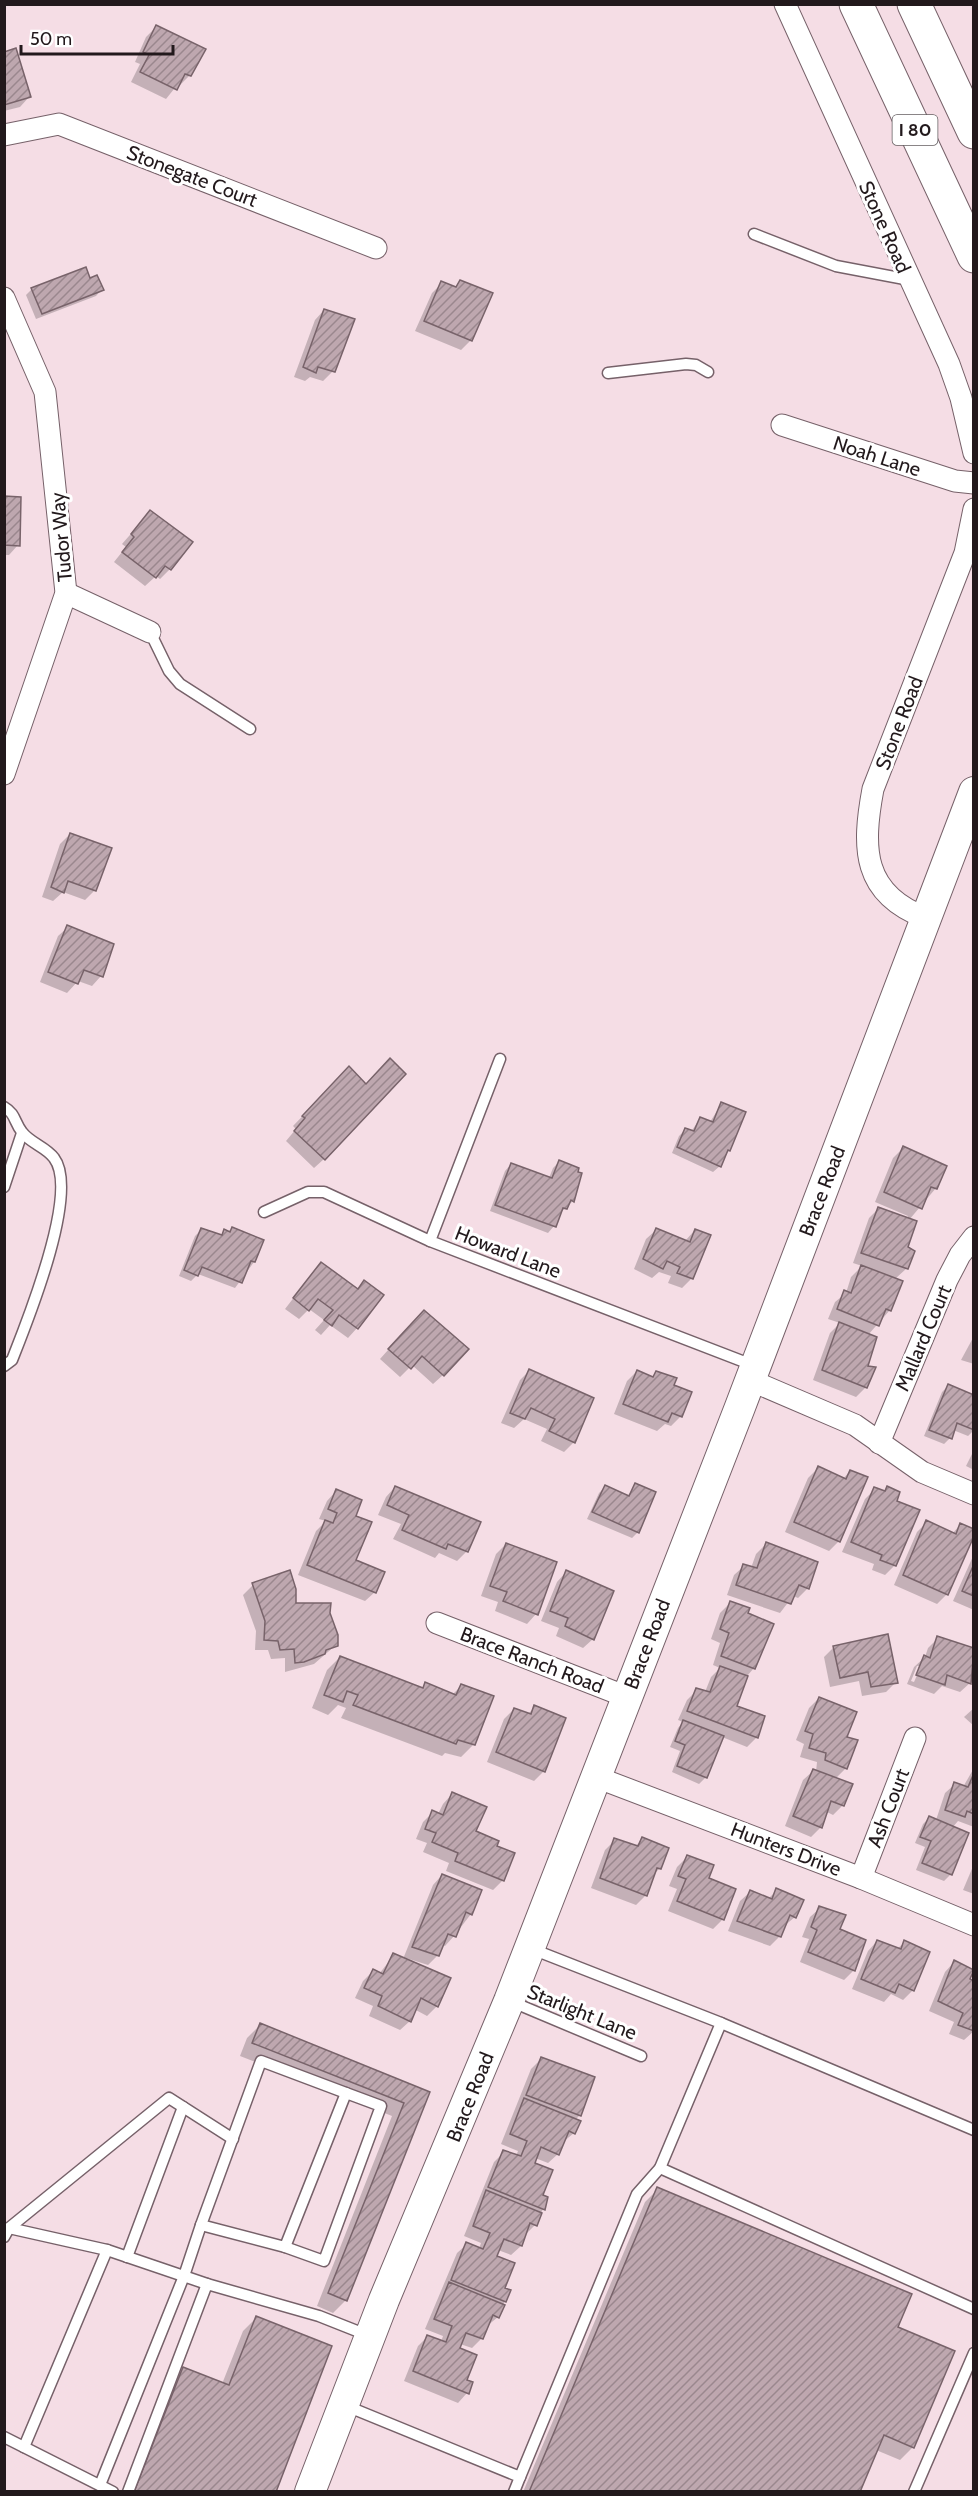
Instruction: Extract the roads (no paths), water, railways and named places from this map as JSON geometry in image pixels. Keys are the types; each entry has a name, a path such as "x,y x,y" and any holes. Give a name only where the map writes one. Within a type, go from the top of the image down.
{"highway":[{"name":"I 80","path":"856,4 974,256"},
{"name":"I 80","path":"914,4 974,132"}],"street":[{"name":"Stone Road","path":"785,4 949,364 961,398 974,453"},
{"name":"Stonegate Court","path":"4,135 59,124 376,248"},
{"name":"Tudor Way","path":"4,298 10,326 45,392 66,593 4,774"},
{"name":"Noah Lane","path":"782,425 955,481 974,483"},
{"name":"Stone Road","path":"926,918 897,904 876,881 868,859 867,824 873,789 964,553 974,509"},
{"path":"66,593 150,632"},
{"name":"Brace Road","path":"310,2492 370,2336 530,1948 974,792"},
{"name":"Mallard Court","path":"879,1443 947,1280 960,1255 974,1237"},
{"path":"752,1373 838,1417 922,1472 974,1494"},
{"name":"Brace Ranch Road","path":"437,1623 627,1697"},
{"name":"Ash Court","path":"861,1878 915,1738"},
{"name":"Hunters Drive","path":"596,1777 861,1878 974,1925"}],"lane":[{"path":"754,234 836,266 910,280"},
{"path":"608,373 686,364 696,365 708,372"},
{"path":"150,632 169,671 180,684 250,729"},
{"name":"Howard Lane","path":"500,1059 430,1241 752,1373"},
{"path":"4,1107 13,1112 22,1133 55,1158 63,1192 40,1290 12,1360 4,1366"},
{"path":"6,1178 22,1133"},
{"path":"264,1212 308,1192 324,1192 430,1241"},
{"path":"530,1948 722,2023 974,2130"},
{"name":"Starlight Lane","path":"509,2001 641,2055"},
{"path":"514,2492 638,2194 660,2168 722,2023"},
{"path":"100,2485 184,2276 201,2225 261,2061 381,2106 324,2261 285,2247 201,2225"},
{"path":"285,2247 346,2094"},
{"path":"7,2232 169,2098 233,2139"},
{"path":"127,2257 183,2107"},
{"path":"660,2168 974,2309"},
{"path":"7,2232 107,2250 207,2284 319,2316 370,2336"},
{"path":"24,2447 107,2250"},
{"path":"128,2492 207,2284"},
{"path":"914,2492 974,2353"},
{"path":"344,2404 520,2477"},
{"path":"4,2437 112,2492"}]}
